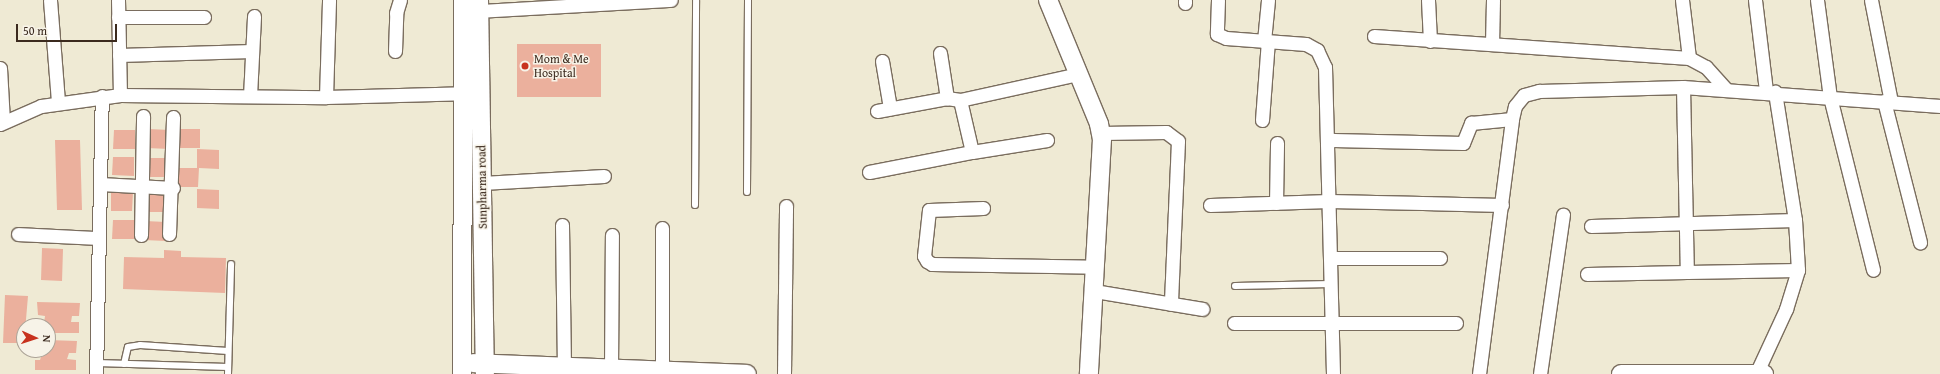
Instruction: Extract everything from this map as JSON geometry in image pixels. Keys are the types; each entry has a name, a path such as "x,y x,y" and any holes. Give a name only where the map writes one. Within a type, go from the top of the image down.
{"street":[{"path":"50,0 58,102"},
{"path":"118,0 120,95"},
{"path":"326,97 329,0"},
{"path":"395,51 396,13 400,0"},
{"name":"Sunpharma road","path":"462,369 463,0"},
{"path":"479,6 671,0"},
{"path":"1048,0 1101,133 1096,267 1089,374"},
{"path":"1218,0 1217,34 1266,41 1306,44 1322,57 1333,258 1333,374"},
{"path":"1262,120 1268,0"},
{"path":"1428,0 1430,41"},
{"path":"1492,44 1493,0"},
{"path":"1682,0 1689,58"},
{"path":"1621,374 1759,374 1786,308 1798,270 1795,220 1755,0"},
{"path":"1817,0 1830,97 1873,270"},
{"path":"1871,0 1887,101 1920,242"},
{"name":"Sunpharma road","path":"479,6 485,369"},
{"path":"250,96 254,16"},
{"path":"118,17 204,17"},
{"path":"1374,36 1689,58 1706,68 1726,89"},
{"path":"119,56 252,51"},
{"path":"940,54 953,99 972,152"},
{"path":"882,61 884,109 953,99 1078,74"},
{"path":"0,68 2,123 58,102 102,96 326,97 481,93"},
{"path":"1479,374 1512,119 1515,106 1524,95 1539,91 1683,87 1771,91 1940,106"},
{"path":"1683,87 1686,272"},
{"path":"96,369 102,96"},
{"path":"141,235 140,185 143,116"},
{"path":"169,234 173,188 173,117"},
{"path":"1327,143 1333,140 1463,143 1471,123 1512,119"},
{"path":"1101,133 1166,132 1178,141 1171,304"},
{"path":"869,172 972,152 1047,140"},
{"path":"1276,203 1277,143"},
{"path":"482,183 604,176"},
{"path":"100,184 173,188"},
{"path":"1210,205 1329,201 1502,205"},
{"path":"784,374 786,206"},
{"path":"983,208 929,210 924,256 927,261 932,264 1096,267"},
{"path":"1540,374 1563,215"},
{"path":"1591,226 1795,220"},
{"path":"562,225 564,367"},
{"path":"662,228 662,371"},
{"path":"18,234 98,238"},
{"path":"611,369 612,235"},
{"path":"1333,258 1440,258"},
{"path":"1587,274 1798,270"},
{"path":"1094,291 1203,309"},
{"path":"1234,323 1334,325 1456,323"},
{"path":"462,369 564,367 747,374"}],"lane":[{"path":"695,205 696,0"},
{"path":"747,192 748,0"},
{"path":"96,369 124,364 228,371 231,264"},
{"path":"1235,286 1332,284"},
{"path":"124,364 128,347 140,345 228,351"}],"building":[{"path":"517,44 601,44 601,97 517,97"},
{"path":"148,129 170,130 169,149 147,148"},
{"path":"178,129 200,129 200,148 178,148"},
{"path":"114,130 135,130 135,149 113,149"},
{"path":"55,140 80,140 82,210 57,210"},
{"path":"197,149 219,150 219,169 199,168 198,187 177,187 177,168 197,168"},
{"path":"113,157 134,157 134,176 112,175"},
{"path":"146,158 168,158 168,177 146,177"},
{"path":"197,189 219,190 219,209 197,208"},
{"path":"111,192 133,192 132,211 111,211"},
{"path":"145,193 167,193 167,212 145,212"},
{"path":"113,220 134,220 134,239 112,239"},
{"path":"145,221 166,222 166,241 144,240"},
{"path":"42,248 63,249 62,281 41,280"},
{"path":"164,250 181,251 181,257 226,258 225,293 123,289 124,257 164,258"},
{"path":"5,295 28,296 26,318 16,318 16,343 3,343"},
{"path":"37,302 80,303 79,316 72,316 71,322 79,322 79,333 56,333 56,318 45,318 45,316 38,315"},
{"path":"56,340 77,341 76,353 69,353 67,359 76,360 76,370 35,370 35,360 40,360 41,358 56,358"}],"place":[{"name":"Mom & Me Hospital","path":"525,66"}]}
